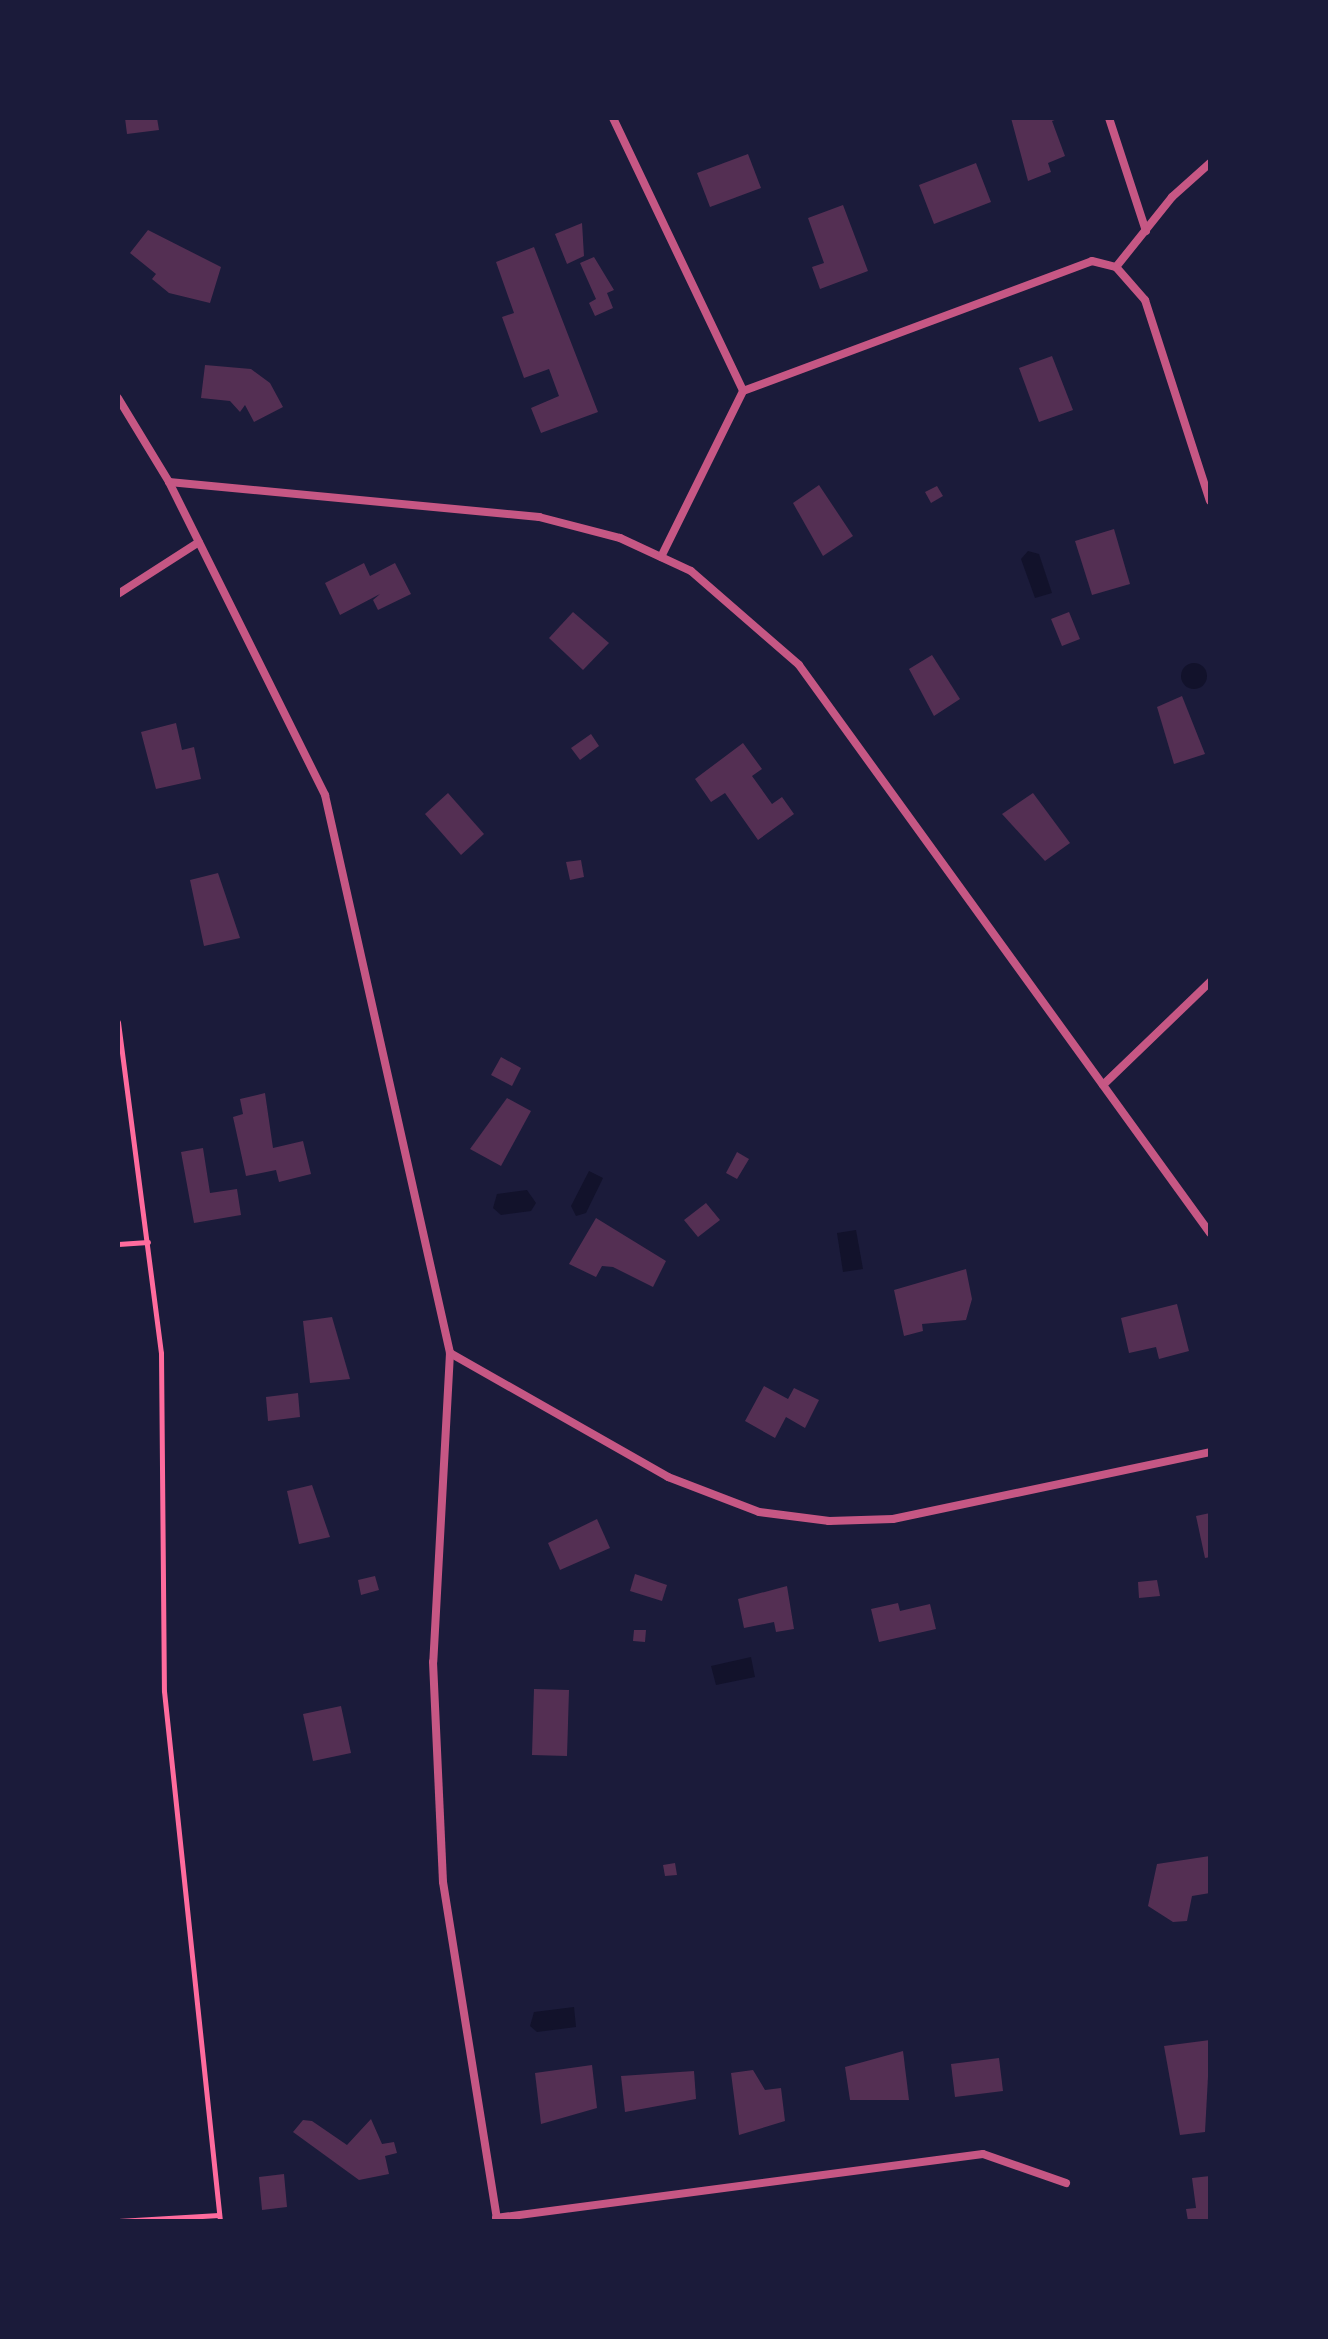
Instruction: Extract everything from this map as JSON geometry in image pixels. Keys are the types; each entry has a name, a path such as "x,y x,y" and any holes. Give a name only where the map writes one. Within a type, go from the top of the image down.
{"street":[{"path":"613,118 743,391"},
{"path":"1109,118 1146,231"},
{"path":"1116,267 1210,163"},
{"path":"661,557 743,391 1067,265 1116,267 1145,300 1210,501"},
{"path":"118,398 169,482 325,795 450,1353 433,1662 443,1882 496,2220 983,2154 1066,2183"},
{"path":"169,482 539,517 661,557 735,605 799,665 1210,1233"},
{"path":"118,594 199,542"},
{"path":"1103,1085 1210,982"},
{"path":"450,1353 668,1477 759,1512 829,1521 893,1519 1210,1452"}],"path":[{"path":"118,1022 161,1353 164,1691 220,2218 118,2221"},
{"path":"118,1244 148,1242"}],"shaded area":[{"path":"1028,551 1039,554 1052,593 1035,598 1021,559"},
{"path":"1194,663 1203,667 1207,676 1203,685 1194,689 1185,685 1181,676 1185,667"},
{"path":"589,1171 603,1178 586,1213 576,1216 571,1206"},
{"path":"527,1190 536,1203 531,1211 501,1215 493,1208 497,1194"},
{"path":"856,1230 863,1269 843,1272 837,1233"},
{"path":"751,1657 755,1677 716,1685 711,1666"},
{"path":"574,2007 576,2027 537,2032 530,2026 534,2012"}],"building":[{"path":"125,118 157,118 159,130 127,134"},
{"path":"1011,118 1060,118 1052,121 1065,156 1048,163 1051,172 1028,181"},
{"path":"748,154 761,188 710,207 697,173"},
{"path":"976,163 991,202 934,224 919,185"},
{"path":"843,205 868,271 820,289 812,267 824,263 808,218"},
{"path":"582,223 584,256 567,264 555,234"},
{"path":"148,230 221,267 210,303 169,293 152,279 156,274 130,253"},
{"path":"534,247 598,412 541,433 531,408 559,396 549,369 524,378 502,317 514,313 496,262"},
{"path":"594,257 614,290 607,293 613,308 595,316 589,303 596,299 580,263"},
{"path":"1052,356 1073,410 1039,422 1019,368"},
{"path":"205,365 251,369 270,383 283,407 254,422 245,405 240,412 230,401 201,398"},
{"path":"819,485 853,536 823,556 793,503"},
{"path":"937,486 943,496 931,503 925,492"},
{"path":"1114,529 1130,584 1092,595 1075,541"},
{"path":"364,563 370,576 395,563 411,594 378,610 373,600 380,594 340,615 325,583"},
{"path":"573,612 609,643 583,670 549,638"},
{"path":"1069,612 1080,639 1062,646 1051,619"},
{"path":"932,655 960,699 934,716 909,669"},
{"path":"1182,696 1205,754 1174,764 1157,707"},
{"path":"176,723 182,750 194,747 201,779 156,789 141,732"},
{"path":"591,734 599,746 580,760 571,748"},
{"path":"743,743 762,769 752,776 772,804 782,797 794,814 758,840 725,793 711,802 695,779"},
{"path":"448,793 484,834 461,855 425,814"},
{"path":"1033,793 1070,843 1045,861 1002,814"},
{"path":"581,860 584,877 570,880 566,862"},
{"path":"218,873 240,938 204,946 190,880"},
{"path":"501,1057 521,1068 512,1086 491,1075"},
{"path":"265,1093 273,1148 303,1141 311,1174 279,1182 276,1170 246,1176 233,1117 243,1114 240,1099"},
{"path":"507,1098 531,1111 501,1166 470,1149"},
{"path":"203,1148 210,1193 237,1189 241,1215 194,1223 181,1152"},
{"path":"737,1152 749,1159 737,1179 726,1173"},
{"path":"706,1203 720,1220 698,1237 684,1220"},
{"path":"596,1218 666,1261 653,1287 613,1267 602,1266 596,1277 569,1264"},
{"path":"966,1269 972,1299 966,1320 922,1324 923,1331 904,1336 894,1290"},
{"path":"1177,1304 1189,1351 1159,1359 1156,1347 1129,1353 1121,1318"},
{"path":"332,1317 350,1379 310,1383 303,1321"},
{"path":"764,1386 788,1399 794,1388 819,1400 805,1428 786,1417 775,1438 745,1421"},
{"path":"298,1393 300,1417 268,1421 266,1397"},
{"path":"312,1485 330,1537 299,1544 287,1491"},
{"path":"1210,1513 1210,1557 1205,1558 1196,1516"},
{"path":"597,1519 610,1548 560,1570 548,1543"},
{"path":"635,1574 667,1585 662,1601 630,1591"},
{"path":"375,1576 379,1590 361,1595 358,1580"},
{"path":"1157,1580 1160,1596 1139,1598 1138,1582"},
{"path":"787,1586 794,1629 776,1632 774,1622 744,1628 738,1599"},
{"path":"898,1603 900,1611 930,1604 936,1629 879,1642 871,1609"},
{"path":"634,1630 646,1630 645,1642 633,1641"},
{"path":"534,1689 569,1690 567,1756 532,1755"},
{"path":"341,1706 351,1753 313,1761 303,1714"},
{"path":"1210,1856 1210,1893 1192,1896 1187,1921 1173,1922 1148,1906 1157,1864"},
{"path":"675,1863 677,1875 665,1876 663,1865"},
{"path":"1210,2040 1205,2132 1180,2135 1164,2046"},
{"path":"903,2051 909,2100 850,2100 845,2067"},
{"path":"999,2058 1003,2091 955,2097 951,2064"},
{"path":"592,2065 597,2108 541,2124 535,2073"},
{"path":"753,2070 765,2090 781,2088 785,2121 739,2135 731,2073"},
{"path":"694,2071 696,2099 625,2112 621,2076"},
{"path":"371,2119 382,2144 394,2142 397,2153 385,2156 389,2174 359,2180 293,2132 303,2120 312,2121 347,2145"},
{"path":"284,2174 287,2207 262,2210 259,2177"},
{"path":"1210,2176 1210,2221 1188,2221 1186,2209 1196,2208 1192,2178"}]}
